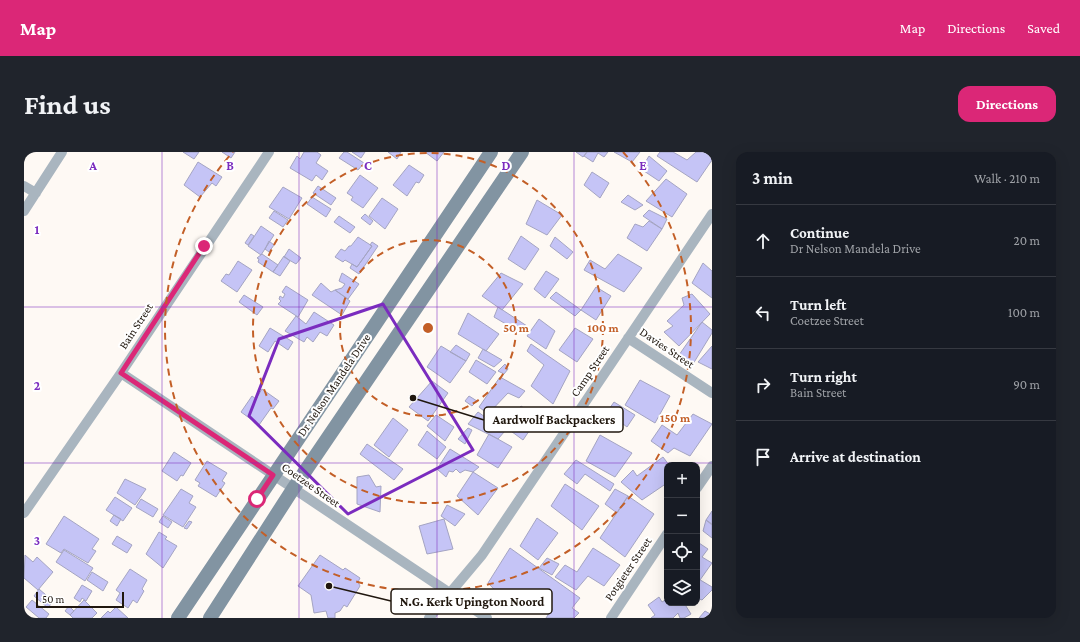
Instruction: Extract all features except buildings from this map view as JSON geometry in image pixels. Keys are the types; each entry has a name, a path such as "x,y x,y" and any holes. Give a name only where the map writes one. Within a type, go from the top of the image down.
{"street":[{"path":"24,211 62,152"},
{"name":"Bain Street","path":"24,513 121,373 269,152"},
{"name":"Dr Nelson Mandela Drive","path":"178,618 273,475 357,354 491,152"},
{"name":"Dr Nelson Mandela Drive","path":"210,618 293,490 522,152"},
{"path":"24,186 36,193"},
{"name":"Camp Street","path":"429,618 451,594 482,555 712,214"},
{"name":"Davies Street","path":"628,338 712,393"},
{"name":"Coetzee Street","path":"121,373 293,490 487,618"},
{"path":"700,484 712,466"},
{"name":"Potgieter Street","path":"611,618 664,538"}],"highlighted area":[{"path":"383,304 473,450 348,514 249,416 279,339"}],"place":[{"name":"Aardwolf Backpackers","path":"413,398"},
{"name":"N.G. Kerk Upington Noord","path":"329,586"}],"route":[{"path":"204,246 121,373 273,475 257,499"}]}
